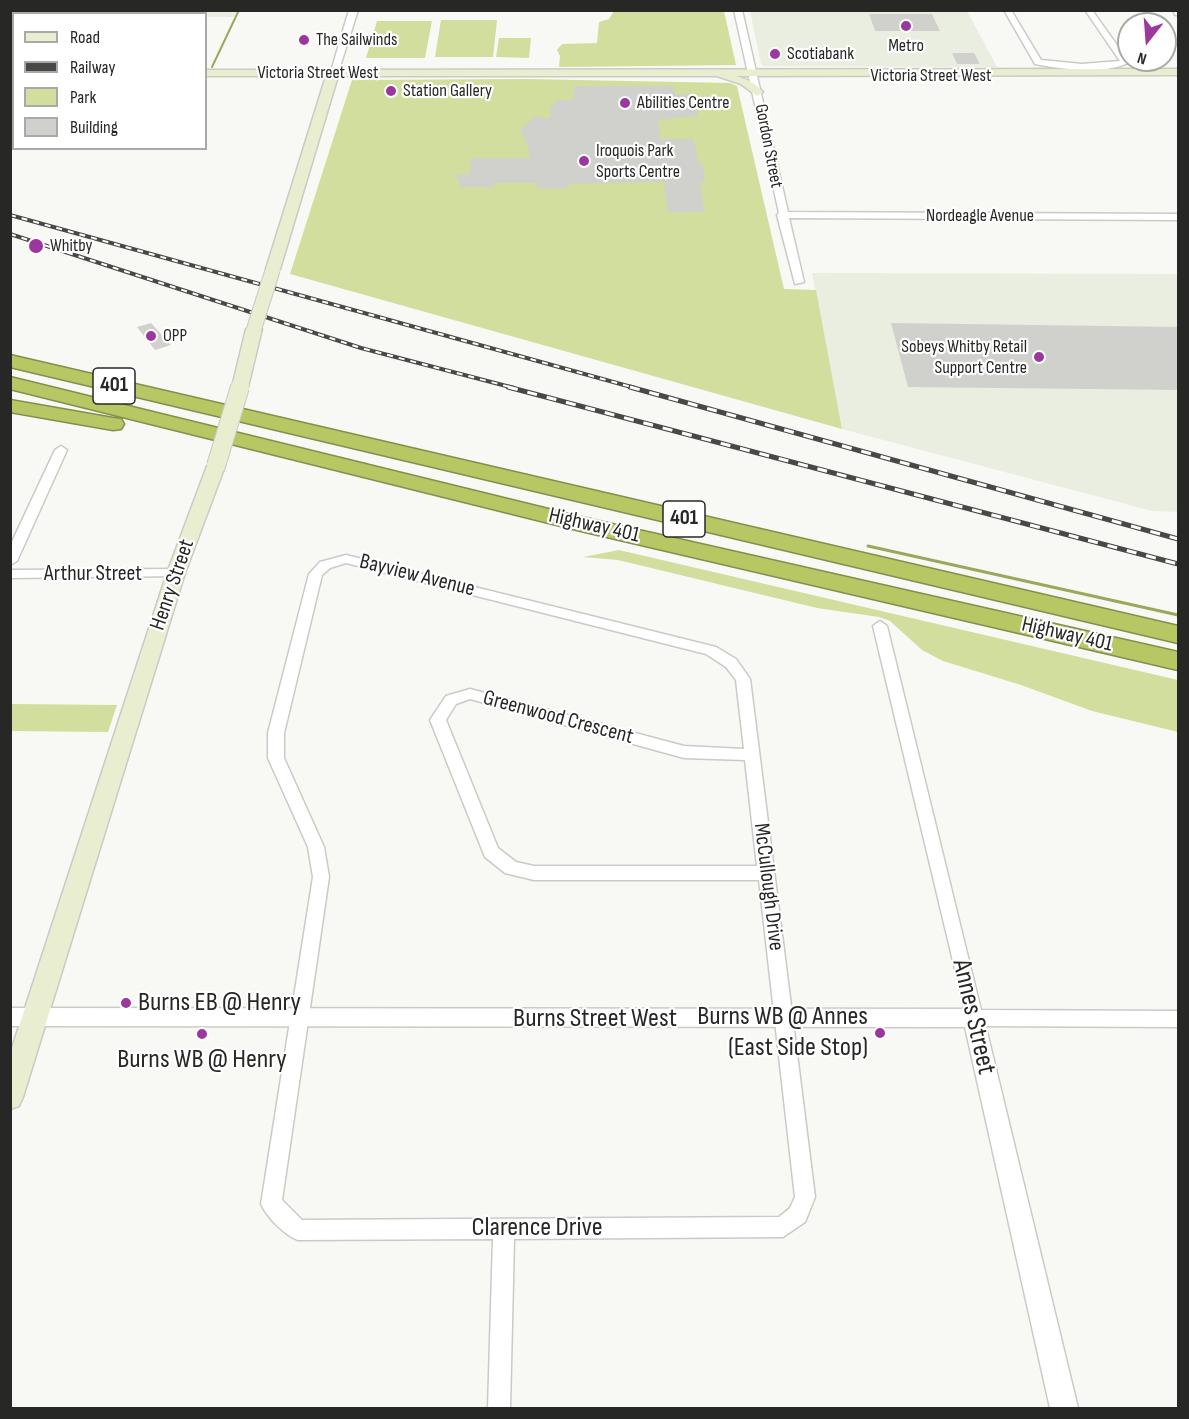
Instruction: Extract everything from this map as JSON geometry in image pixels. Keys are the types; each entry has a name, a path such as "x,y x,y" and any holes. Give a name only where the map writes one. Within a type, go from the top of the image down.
{"highway":[{"path":"10,359 103,366"},
{"name":"Highway 401","path":"10,359 178,402 1179,635"},
{"name":"Highway 401","path":"10,383 581,524 1179,661"},
{"path":"10,406 250,450 581,524"}],"main road":[{"name":"Victoria Street West","path":"207,73 1179,75"},
{"name":"Henry Street","path":"10,1097 23,1017 176,573 216,466 240,387 254,329 333,73"},
{"name":"Victoria Street West","path":"683,73 716,76 753,73 1179,75"},
{"path":"716,76 745,82 757,92"}],"street":[{"path":"333,73 354,10"},
{"name":"Gordon Street","path":"738,10 782,216 799,282"},
{"path":"1007,10 1038,62 1071,65 1125,62 1088,10"},
{"name":"Nordeagle Avenue","path":"782,216 1179,217"},
{"path":"10,561 61,450"},
{"name":"Bayview Avenue","path":"301,1018 321,878 316,847 276,758 276,733 316,574 325,565 346,559 357,560 711,650 731,663 742,679 752,755"},
{"name":"Arthur Street","path":"10,574 176,573"},
{"name":"Annes Street","path":"880,626 1064,1408"},
{"name":"Greenwood Crescent","path":"752,755 684,752 470,694 451,700 438,720 491,852 511,868 534,873 766,873"},
{"name":"McCullough Drive","path":"752,755 785,1019"},
{"name":"Burns Street West","path":"23,1017 1179,1019"},
{"name":"Clarence Drive","path":"301,1018 271,1204 298,1230 783,1227 798,1215 805,1197 785,1019"},
{"path":"499,1408 504,1228"}],"shaded area":[{"path":"237,10 234,17 207,17 207,12 119,12"},
{"path":"750,11 967,11 997,67 764,66 761,64"},
{"path":"812,273 1178,274 1178,512 1152,511 842,429"}],"green space":[{"path":"614,11 724,11 736,65 559,67 560,56 557,50 562,44 597,43 599,22 609,19"},
{"path":"441,20 497,20 493,57 435,57"},
{"path":"377,21 432,21 425,58 366,58"},
{"path":"499,38 531,38 529,58 496,57"},
{"path":"528,79 730,83 737,86 784,289 816,290 842,429 290,274 352,80"},
{"path":"619,550 1178,680 1178,732 1092,711 1021,685 943,661 922,650 890,621 879,617 817,608 618,560 583,557"},
{"path":"11,704 117,705 108,732 11,731"}],"building":[{"name":"Metro","path":"869,14 932,14 940,31 875,31"},
{"path":"952,53 974,53 980,64 957,64"},
{"name":"Iroquois Park Sports Centre","path":"574,86 674,86 675,94 695,94 698,116 658,120 660,139 694,139 698,164 703,164 705,182 700,182 704,212 667,212 664,182 568,184 568,188 537,189 537,183 494,183 494,187 461,187 455,175 470,173 471,158 530,158 528,146 520,129 536,116 550,119 550,107 559,100 573,100"},
{"name":"OPP","path":"151,323 171,345 155,350 137,327"},
{"name":"Sobeys Whitby Retail Support Centre","path":"891,323 1179,327 1179,390 908,387"}],"waterway":[{"path":"212,67 239,10"},
{"path":"868,546 1178,615"}],"railway":[{"path":"10,215 635,388"},
{"path":"10,234 361,348 514,388"},
{"path":"508,387 1178,564"},
{"path":"630,387 1178,539"}],"place":[{"name":"Metro","path":"906,26"},
{"name":"The Sailwinds","path":"304,40"},
{"name":"Scotiabank","path":"775,54"},
{"name":"Station Gallery","path":"391,91"},
{"name":"Abilities Centre","path":"625,103"},
{"name":"Iroquois Park Sports Centre","path":"584,161"},
{"name":"Whitby","path":"36,246"},
{"name":"OPP","path":"151,336"},
{"name":"Sobeys Whitby Retail Support Centre","path":"1039,357"},
{"name":"Burns EB @ Henry","path":"126,1003"},
{"name":"Burns WB @ Annes (East Side Stop)","path":"880,1033"},
{"name":"Burns WB @ Henry","path":"202,1034"}]}
